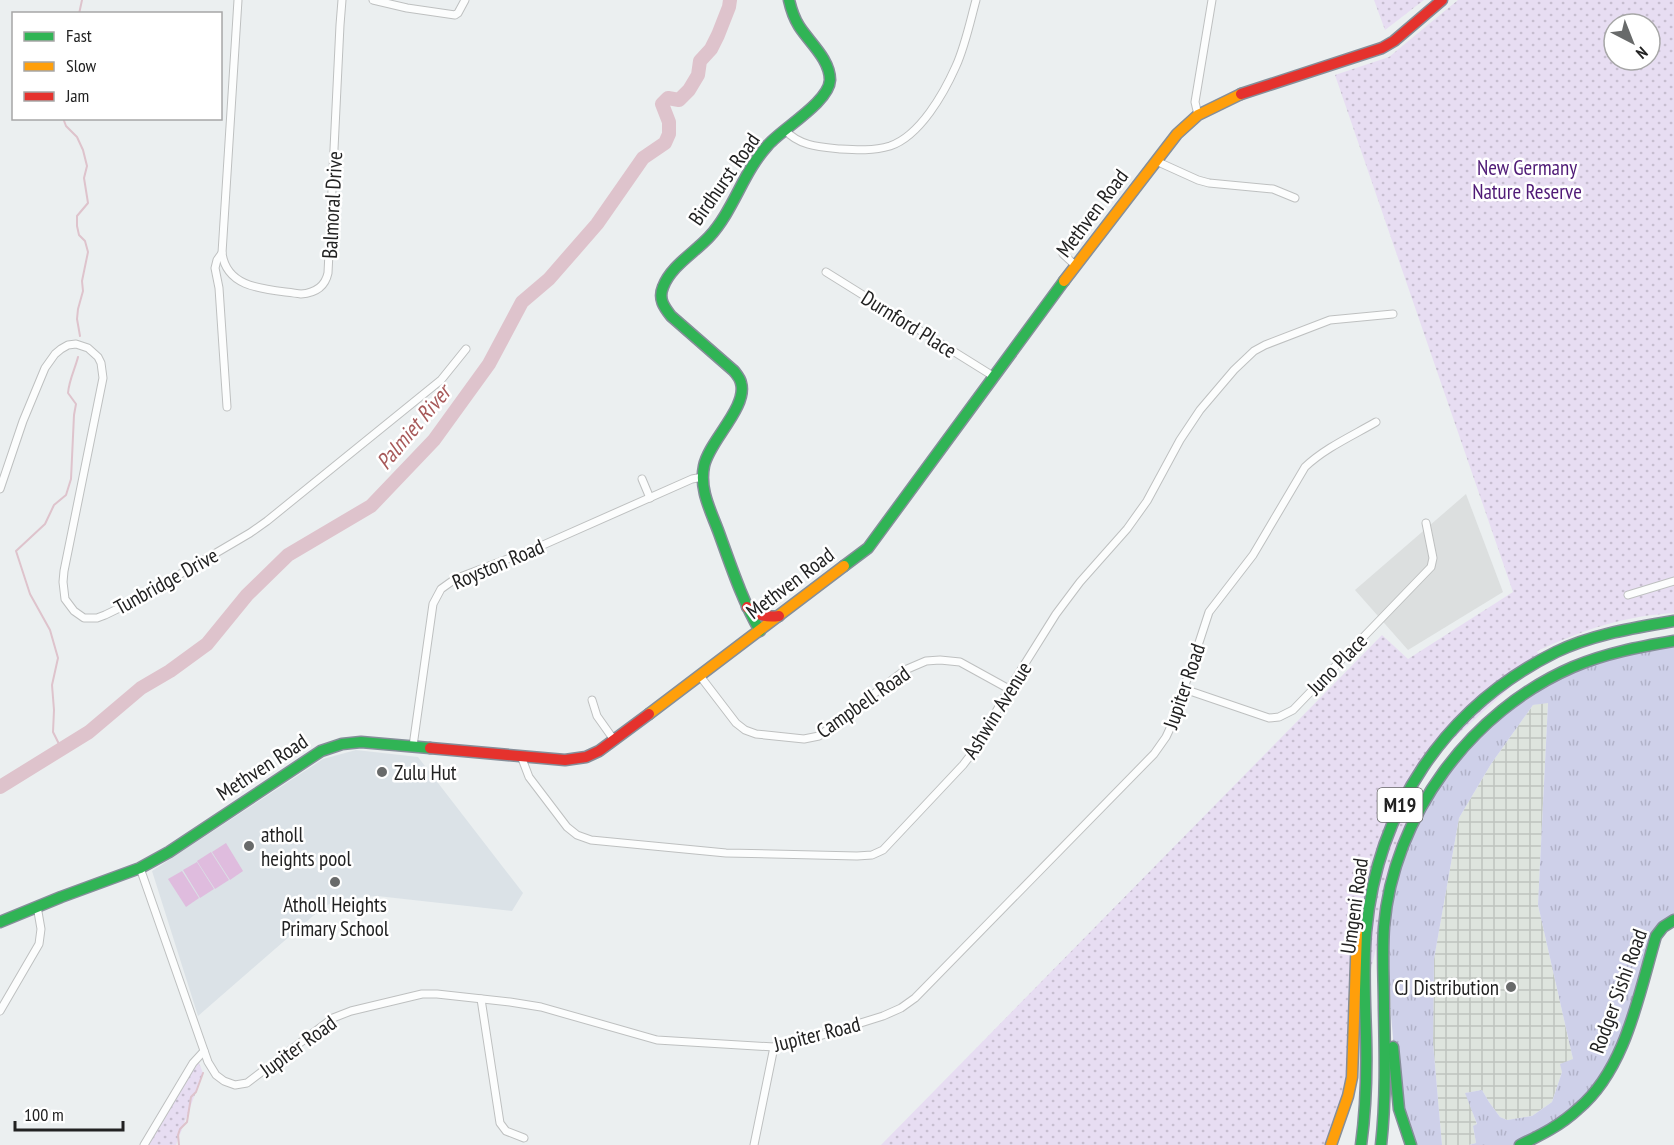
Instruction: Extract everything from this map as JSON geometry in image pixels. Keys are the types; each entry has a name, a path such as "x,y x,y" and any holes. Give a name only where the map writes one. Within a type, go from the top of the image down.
{"main road":[{"name":"Birdhurst Road","path":"702,477 706,458 738,404 742,387 740,378 670,316 661,302 661,294 663,285 670,275 717,228 766,146 829,91 831,80 825,64 794,17 789,0"},
{"name":"Methven Road","path":"0,922 140,868 169,852 321,751 342,744 361,742 565,760 593,755 868,548 993,376 1177,134 1198,116 1233,97 1382,48 1394,41 1442,0"},
{"path":"702,477 746,606 760,631"},
{"path":"746,606 761,616 780,615"},
{"name":"Umgeni Road","path":"1361,1145 1365,1083 1365,940 1371,893 1378,861 1389,831 1400,803 1418,771 1438,744 1471,709 1501,684 1540,660 1562,648 1593,637 1624,628 1674,621"},
{"name":"Umgeni Road","path":"1381,1145 1385,1102 1384,937 1387,904 1394,873 1404,845 1415,818 1433,785 1452,758 1491,719 1536,685 1588,661 1623,650 1674,641"},
{"path":"1331,1145 1352,1077 1356,944 1359,910 1366,878 1382,829 1394,806 1418,771"},
{"path":"1387,904 1387,964 1396,1085 1399,1109 1411,1145"},
{"name":"Rodger Sishi Road","path":"1520,1145 1573,1116 1588,1101 1607,1075 1620,1051 1632,1019 1656,936 1663,927 1674,920"}],"street":[{"path":"227,407 219,288 215,267 222,253 238,0"},
{"name":"Balmoral Drive","path":"222,253 231,275 251,286 304,294 317,290 327,279 342,0"},
{"path":"373,0 454,15 458,13 465,0"},
{"path":"785,130 801,143 822,147 867,150 891,145 904,138 922,122 957,65 976,0"},
{"path":"1198,116 1195,102 1212,0"},
{"path":"1156,161 1209,183 1272,189 1295,198"},
{"path":"1063,254 1076,266"},
{"name":"Durnford Place","path":"826,272 993,376"},
{"name":"Ashwin Avenue","path":"521,756 529,777 567,827 591,840 726,853 857,856 872,855 883,850 973,752 1056,614 1147,501 1180,440 1200,410 1234,370 1254,351 1265,345 1330,320 1393,314"},
{"name":"Tunbridge Drive","path":"0,489 38,381 50,360 68,345 76,344 88,348 101,363 102,387 63,582 65,599 80,616 90,618 105,615 145,595 267,521 441,380 466,349"},
{"name":"Jupiter Road","path":"140,868 204,1051 216,1075 229,1084 240,1085 254,1079 318,1027 339,1015 422,994 542,1007 657,1040 774,1047 797,1043 883,1016 901,1008 915,998 1154,754 1170,730 1209,612 1253,555 1305,467 1323,452 1376,422"},
{"name":"Royston Road","path":"413,746 433,604 441,589 454,579 534,549 692,479 702,477"},
{"path":"642,479 650,498"},
{"name":"Juno Place","path":"1184,689 1269,718 1285,715 1293,710 1431,567 1433,558 1426,523"},
{"path":"1628,595 1674,581"},
{"name":"Campbell Road","path":"700,676 736,723 745,730 756,734 804,739 819,736 905,670 926,661 960,662 1009,689"},
{"path":"592,700 597,716 614,740"},
{"path":"0,1011 39,944 41,929 37,906"},
{"path":"481,999 501,1126 510,1133 524,1138"},
{"path":"754,1145 774,1047"},
{"path":"144,1145 193,1064 204,1051"}],"shaded area":[{"path":"1466,494 1503,592 1408,650 1355,590"},
{"path":"1548,702 1538,905 1573,1059 1562,1072 1552,1102 1532,1116 1507,1120 1500,1117 1482,1090 1466,1093 1477,1125 1473,1126 1476,1143 1442,1145 1433,1043 1434,959 1459,818 1491,764 1533,705"},
{"name":"Atholl Heights Primary School","path":"356,750 418,757 523,893 512,911 377,896 336,900 321,909 198,1016 152,871 323,759"},
{"path":"226,843 243,871 230,880 212,852"},
{"path":"211,852 229,880 215,889 197,861"},
{"path":"197,862 214,889 200,898 183,870"},
{"path":"182,871 199,898 186,907 168,879"}],"green space":[{"path":"1374,0 1424,0 1385,30"},
{"name":"New Germany Nature Reserve","path":"1458,0 1674,0 1674,613 1638,617 1604,625 1537,651 1540,660 1418,771 1354,1041 1340,1122 1327,1145 881,1145 1382,635 1408,659 1513,592 1335,75 1389,57"},
{"path":"1674,642 1674,919 1661,928 1622,1043 1577,1111 1516,1145 1469,1145 1476,1143 1473,1126 1477,1124 1465,1093 1482,1090 1500,1117 1507,1120 1532,1116 1552,1102 1562,1072 1560,1064 1573,1059 1538,905 1548,703 1533,705 1491,764 1459,818 1434,959 1433,1043 1442,1145 1412,1145 1397,1083 1391,1015 1388,904 1416,817 1475,735 1572,669"},
{"path":"197,1058 203,1073 176,1145 144,1145"}],"waterway":[{"path":"79,12 82,0"},
{"name":"Palmiet River","path":"0,787 89,732 141,688 170,671 207,644 247,595 288,555 371,506 434,440 489,364 522,302 549,279 597,224 643,158 665,143 669,134 669,122 662,104 668,98 679,100 689,90 698,75 700,61 711,49 718,35 730,0"},
{"path":"64,120 66,126 77,137 87,166 84,178 88,203 77,216 79,235 85,241 88,252 77,319 80,336"},
{"path":"62,750 53,732 52,685 58,658 50,630 30,594 16,551 45,524 54,505 66,495 71,479 76,404 68,393 78,357"},
{"path":"179,1145 178,1135 187,1122 191,1097 196,1092 203,1073"}],"traffic: fast":[{"path":"760,631 737,583 709,508 703,484 707,456 739,403 742,392 741,381 734,371 671,316 664,306 661,295 671,273 718,226 759,156 775,138 814,106 828,88 830,80 827,65 797,23 789,0"},
{"path":"844,566 868,548 1064,281"},
{"path":"1361,1145 1366,1077 1365,945 1373,887 1385,844 1402,804 1423,766 1450,732 1481,702 1516,675 1556,652 1584,641 1614,632 1674,621"},
{"path":"1381,1145 1385,1077 1384,927 1391,886 1403,846 1421,808 1444,772 1471,739 1502,711 1536,686 1573,667 1598,658 1674,641"},
{"path":"0,922 140,868 169,852 321,751 342,744 361,742 430,748"},
{"path":"1520,1145 1565,1120 1594,1092 1608,1073 1629,1029 1656,936 1663,927 1674,920"},
{"path":"1393,1047 1399,1109 1411,1145"}],"traffic: slow":[{"path":"1064,281 1177,134 1198,115 1241,94"},
{"path":"649,714 844,566"},
{"path":"1331,1145 1352,1077 1357,932"}],"traffic: jam":[{"path":"1241,94 1382,48 1394,41 1442,0"},
{"path":"747,607 762,615 779,616"},
{"path":"430,748 565,760 586,757 599,751 649,714"}],"place":[{"name":"Zulu Hut","path":"382,772"},
{"name":"atholl heights pool","path":"249,846"},
{"name":"Atholl Heights Primary School","path":"335,882"},
{"name":"CJ Distribution","path":"1511,987"}]}
